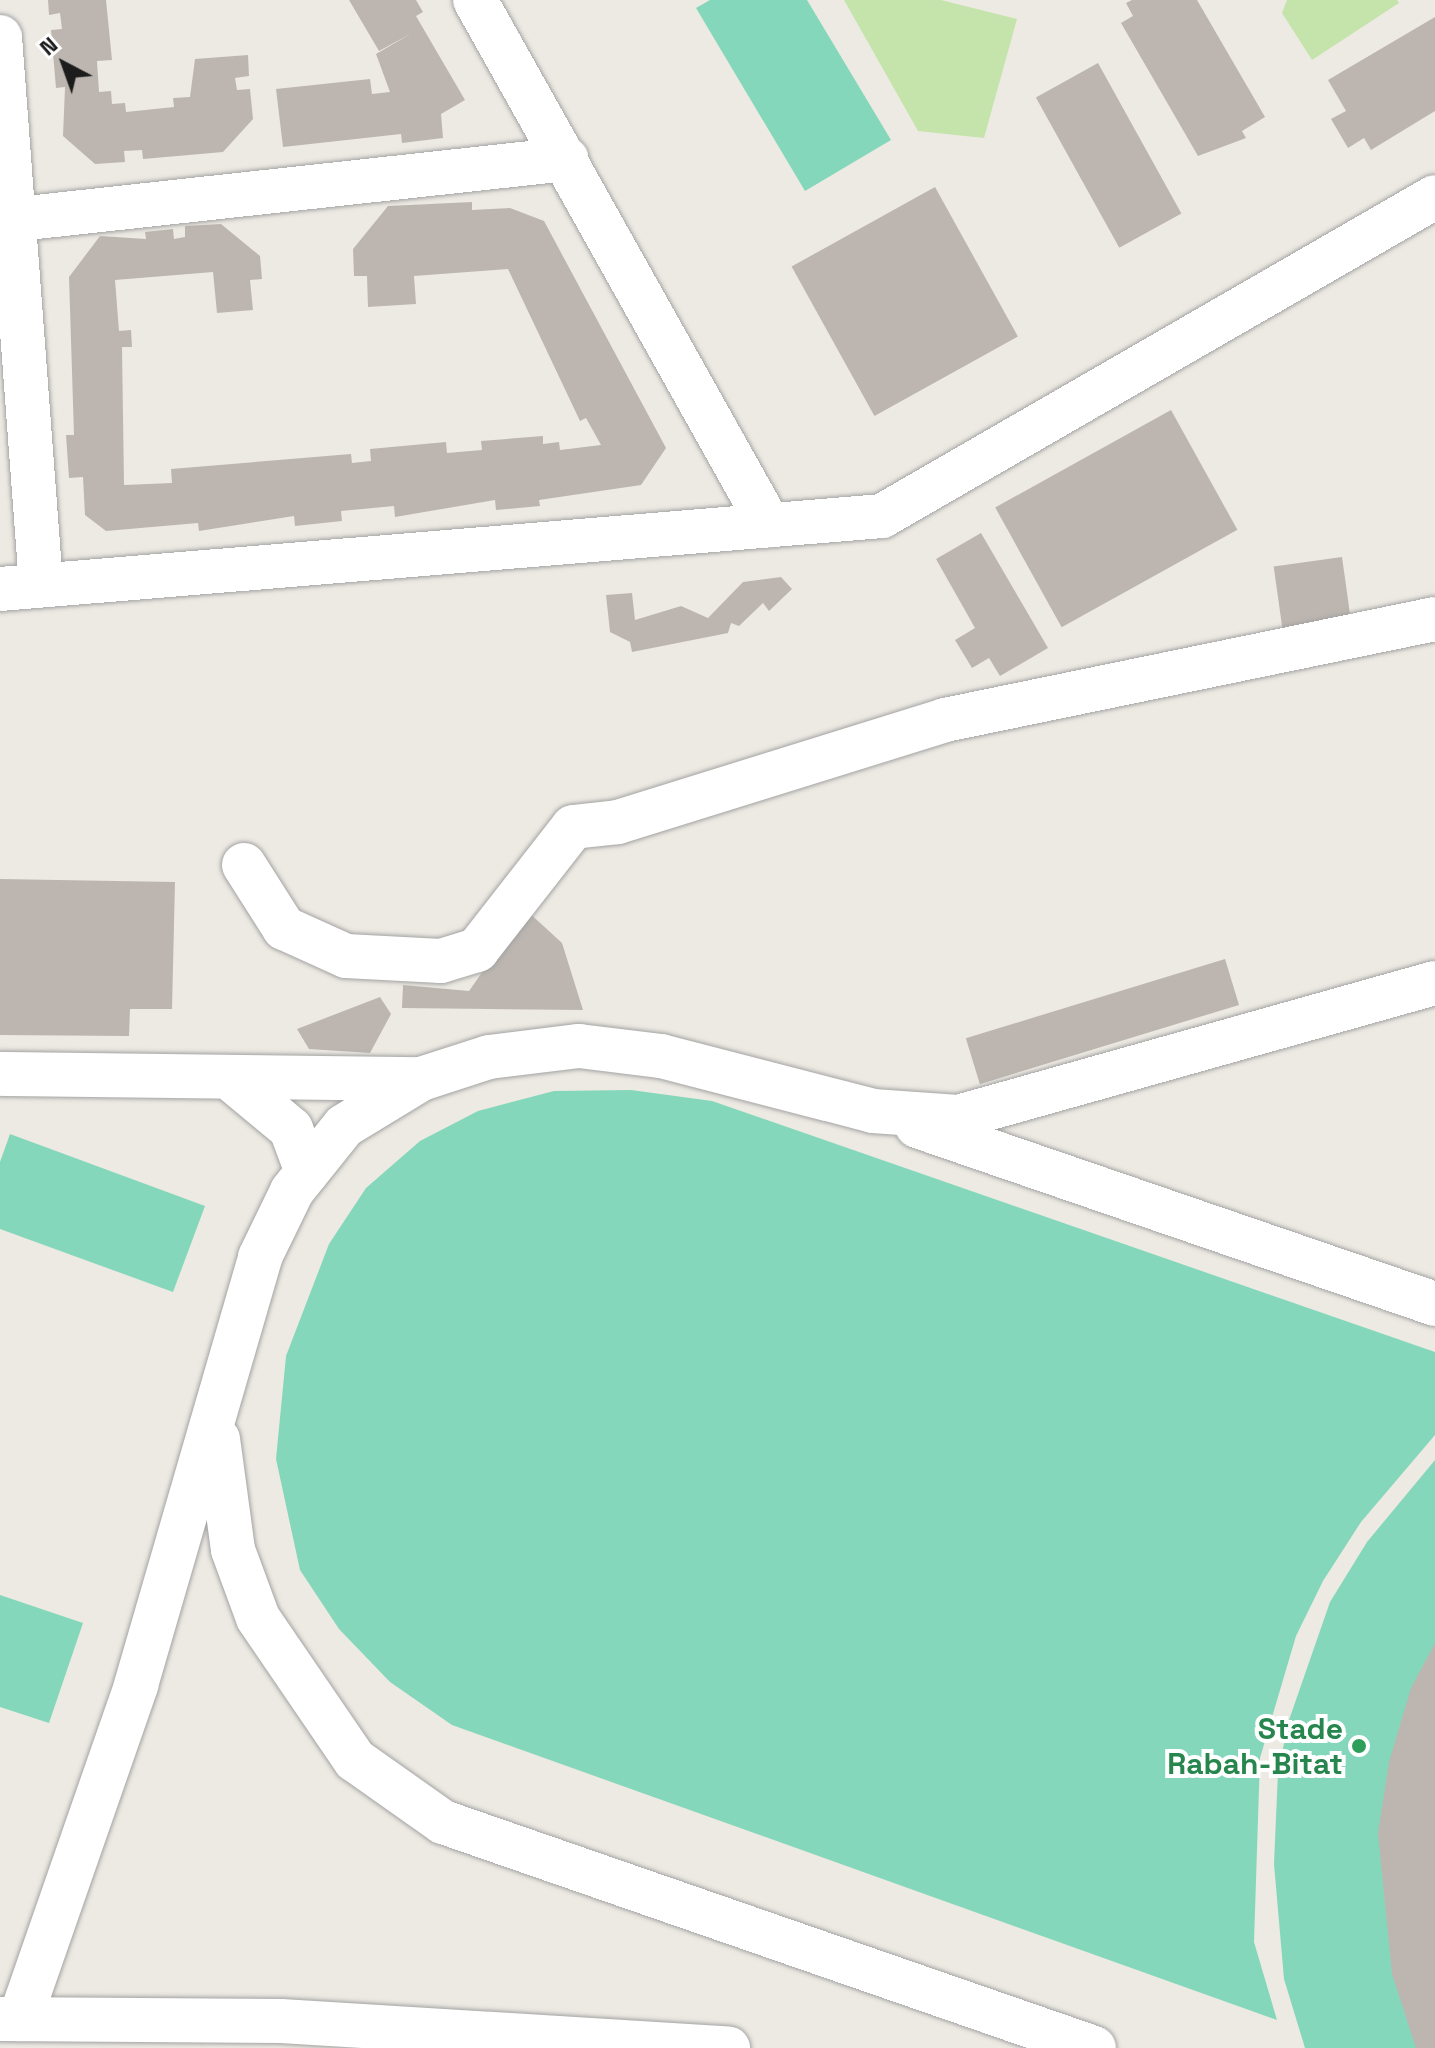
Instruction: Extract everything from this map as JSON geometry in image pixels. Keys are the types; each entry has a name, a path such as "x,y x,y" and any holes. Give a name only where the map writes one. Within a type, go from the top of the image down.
{"street":[{"path":"475,0 567,159 769,525"},
{"path":"0,37 21,587 882,516 1435,197"},
{"path":"5,220 567,159"},
{"path":"244,865 284,928 346,956 441,961 477,950 573,827 618,822 945,720 1435,619"},
{"path":"873,1111 958,1117 1047,1098 1435,983"},
{"path":"728,2048 281,2021 10,2019 136,1685 260,1257 307,1172 344,1126 421,1079 489,1057 579,1046 661,1056 873,1111 1435,1304"},
{"path":"0,1074 421,1079"},
{"path":"231,1079 291,1129 307,1172"},
{"path":"222,1394 218,1440 233,1550 258,1618 355,1760 443,1822 1094,2048"}],"green space":[{"path":"710,0 807,0 891,140 805,191 696,8"},
{"path":"844,0 941,0 1017,19 984,138 918,131"},
{"path":"1287,0 1397,0 1399,3 1312,60 1282,13"},
{"path":"631,1090 712,1101 1435,1352 1435,1435 1361,1522 1323,1581 1296,1636 1260,1758 1254,1942 1277,2020 452,1725 390,1682 339,1629 300,1570 276,1459 286,1356 329,1244 366,1188 420,1141 478,1111 554,1091"},
{"path":"10,1134 205,1206 173,1292 0,1229 0,1162"},
{"name":"Stade Rabah-Bitat","path":"1435,1460 1435,2048 1305,2048 1284,1979 1274,1864 1278,1772 1289,1720 1330,1602 1367,1542"},
{"path":"0,1595 83,1623 49,1723 0,1707"}],"building":[{"path":"48,0 106,0 112,60 97,61 99,92 111,91 112,104 125,103 126,112 174,107 173,98 190,97 195,59 248,55 249,76 235,78 237,90 250,89 253,119 223,152 143,159 142,150 124,151 125,162 95,164 63,136 65,87 56,88 51,30 62,29 60,13 49,15"},
{"path":"349,0 416,0 423,12 416,16 465,100 441,114 443,138 402,143 401,134 283,147 276,89 370,79 372,94 390,92 376,54 412,33 379,51"},
{"path":"1132,0 1197,0 1265,117 1242,131 1246,138 1198,156 1121,23 1133,16 1126,3"},
{"path":"1435,17 1435,111 1371,150 1364,138 1348,148 1331,119 1346,111 1328,80"},
{"path":"1098,63 1181,213 1119,248 1036,97"},
{"path":"935,187 1018,337 874,416 792,267"},
{"path":"472,202 472,210 510,208 544,221 666,448 641,485 539,500 540,506 496,510 495,500 395,517 394,506 341,511 342,521 295,526 294,516 199,531 198,523 106,531 85,515 83,477 69,478 66,435 74,435 69,277 100,236 146,239 145,232 173,229 174,239 185,237 185,226 221,224 260,256 262,279 250,280 253,310 217,313 213,272 115,280 119,331 131,330 132,347 122,347 124,485 172,483 171,469 351,454 352,463 371,461 370,449 446,442 447,453 482,450 481,441 543,436 543,444 559,442 560,450 601,445 586,418 580,421 508,269 414,276 416,304 368,307 367,276 354,276 353,249 388,206"},
{"path":"1171,410 1237,530 1062,627 995,507"},
{"path":"981,533 1048,648 1000,676 989,658 972,668 955,640 975,628 936,559"},
{"path":"1342,557 1351,619 1282,629 1274,567"},
{"path":"781,577 792,589 769,611 763,603 739,626 731,623 728,633 632,652 630,642 610,632 606,595 632,593 635,620 681,606 708,618 743,582"},
{"path":"0,879 175,882 172,1009 130,1009 129,1036 0,1035"},
{"path":"526,910 562,943 583,1010 402,1008 403,985 469,991"},
{"path":"1225,959 1239,1005 980,1084 966,1038"},
{"path":"380,997 391,1014 370,1053 309,1049 297,1029"},
{"path":"1435,1643 1435,2048 1416,2048 1392,1974 1378,1833 1389,1762 1411,1688"}],"place":[{"name":"Stade Rabah-Bitat","path":"1359,1746"}]}
